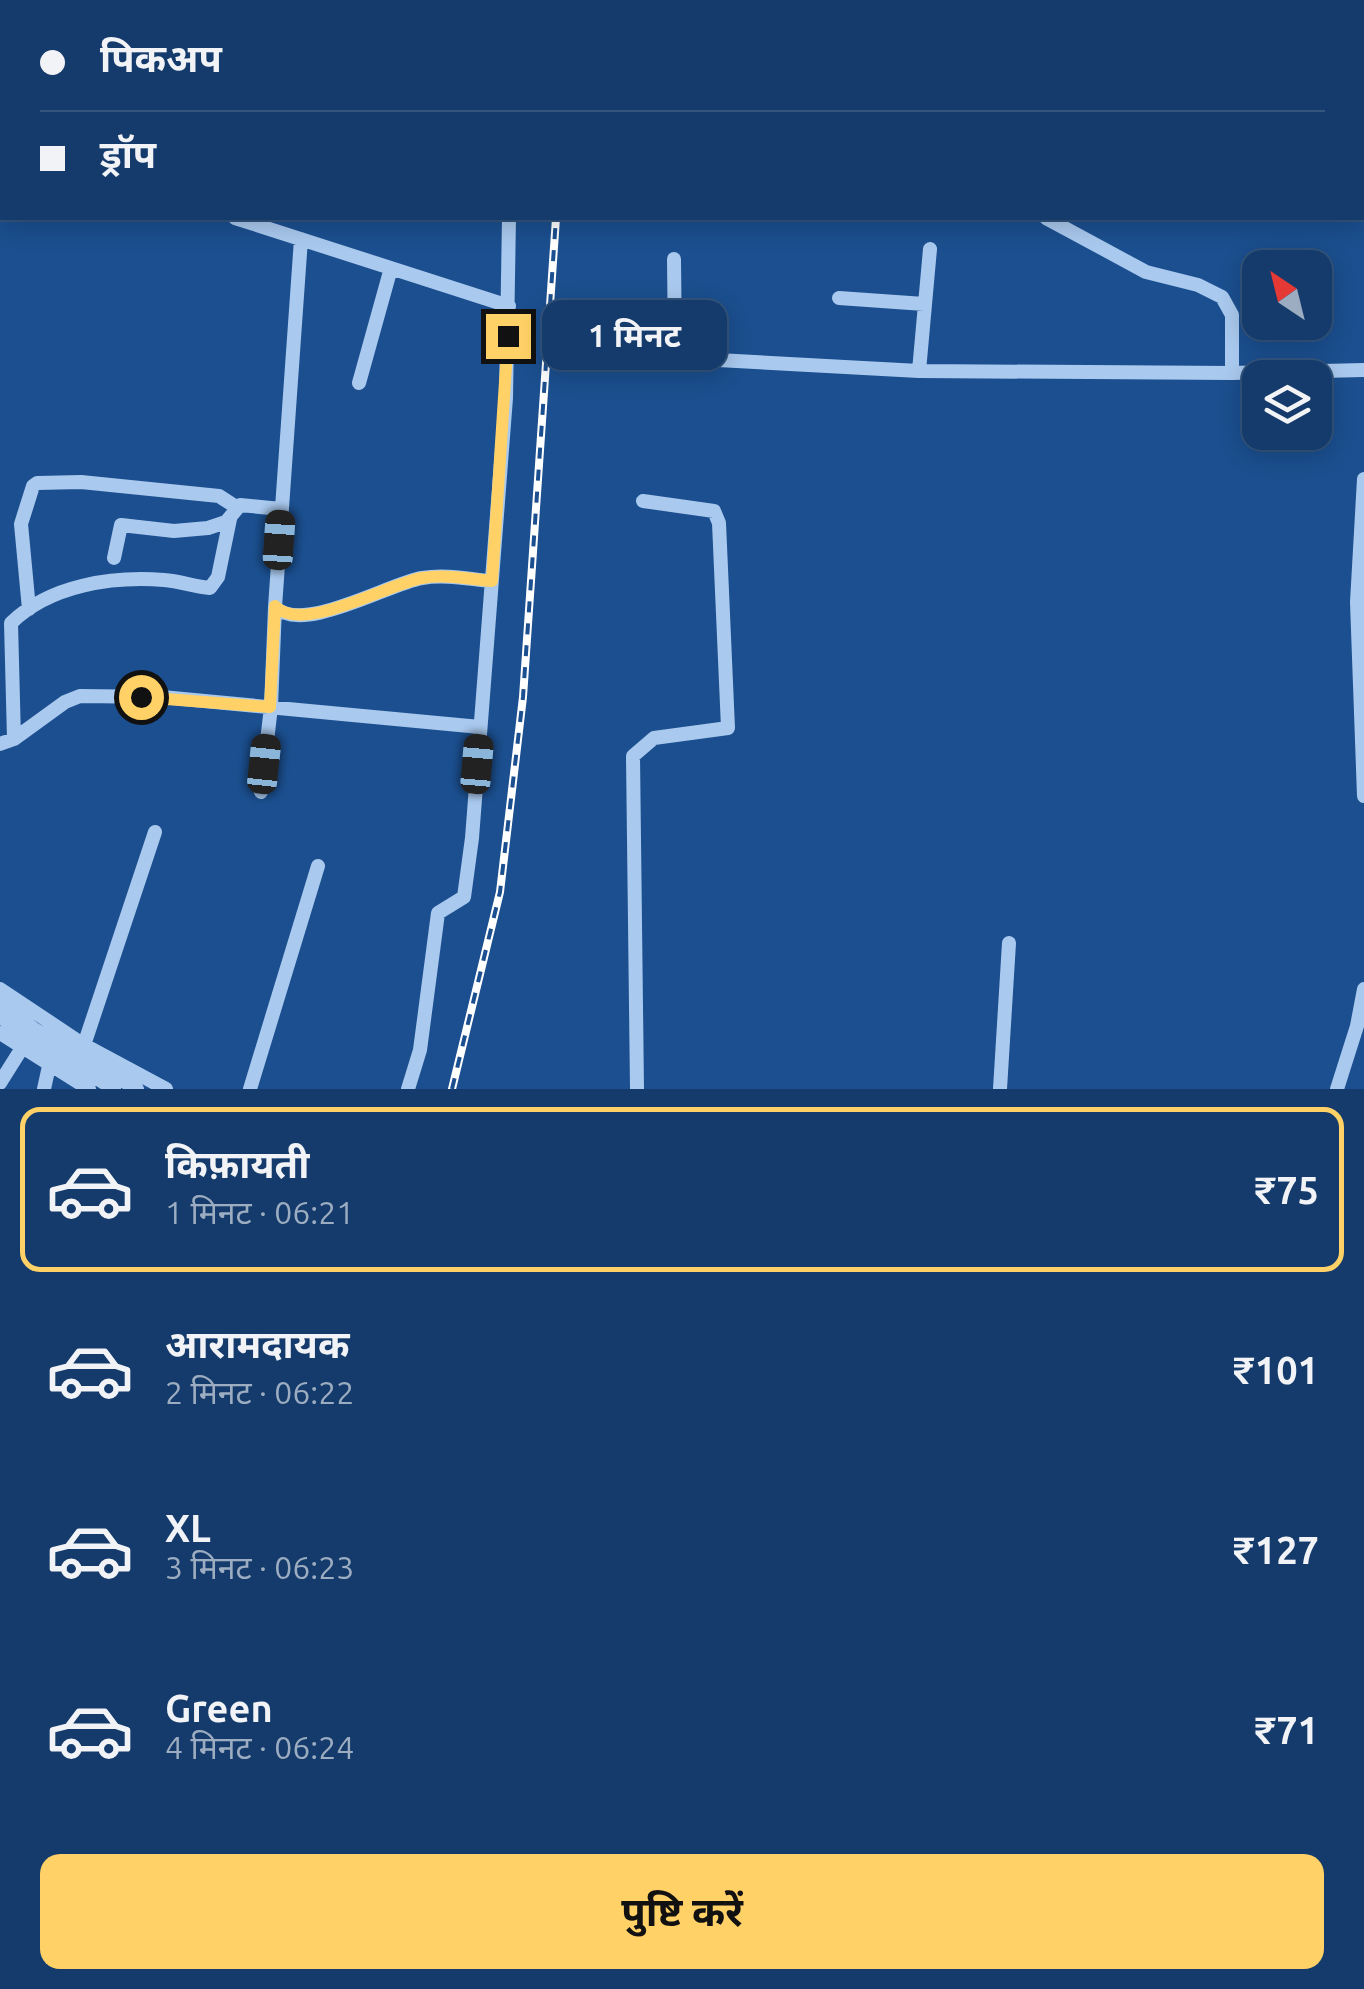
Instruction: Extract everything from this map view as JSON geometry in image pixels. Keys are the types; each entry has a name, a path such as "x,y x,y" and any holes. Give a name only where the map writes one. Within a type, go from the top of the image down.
{"street":[{"path":"241,220 509,306"},
{"path":"408,1089 420,1050 438,913 464,897 506,398 509,220"},
{"path":"1050,220 1146,272 1198,285 1222,297 1232,315 1232,373"},
{"path":"262,792 302,239"},
{"path":"919,371 930,249"},
{"path":"674,260 675,350"},
{"path":"359,383 391,268"},
{"path":"838,298 924,304"},
{"path":"581,329 718,360 919,371 1364,370"},
{"path":"1364,479 1360,602 1364,796"},
{"path":"28,609 22,524 37,483 81,482 219,496 233,513"},
{"path":"637,1089 632,756 654,738 728,728 718,523 714,511 643,501"},
{"path":"114,558 121,525 174,532 219,526 242,505 281,509"},
{"path":"7,742 9,627 28,609 91,582 168,580 210,588 218,577 233,513"},
{"path":"275,606 285,613 337,609 424,578 492,581"},
{"path":"7,742 80,696 162,697 480,727"},
{"path":"84,1045 154,832"},
{"path":"250,1089 318,866"},
{"path":"1000,1089 1009,942"},
{"path":"0,989 84,1045 166,1089"},
{"path":"1337,1089 1364,989"},
{"path":"0,1003 34,1029 137,1089"},
{"path":"0,1017 114,1089"},
{"path":"0,1033 89,1089"},
{"path":"0,1082 22,1048"},
{"path":"44,1089 50,1066"}],"railway":[{"path":"452,1089 500,892 523,697 556,220"}],"route":[{"path":"141,697 270,707 275,606 285,613 323,612 411,580 451,577 492,581 508,336"}]}
